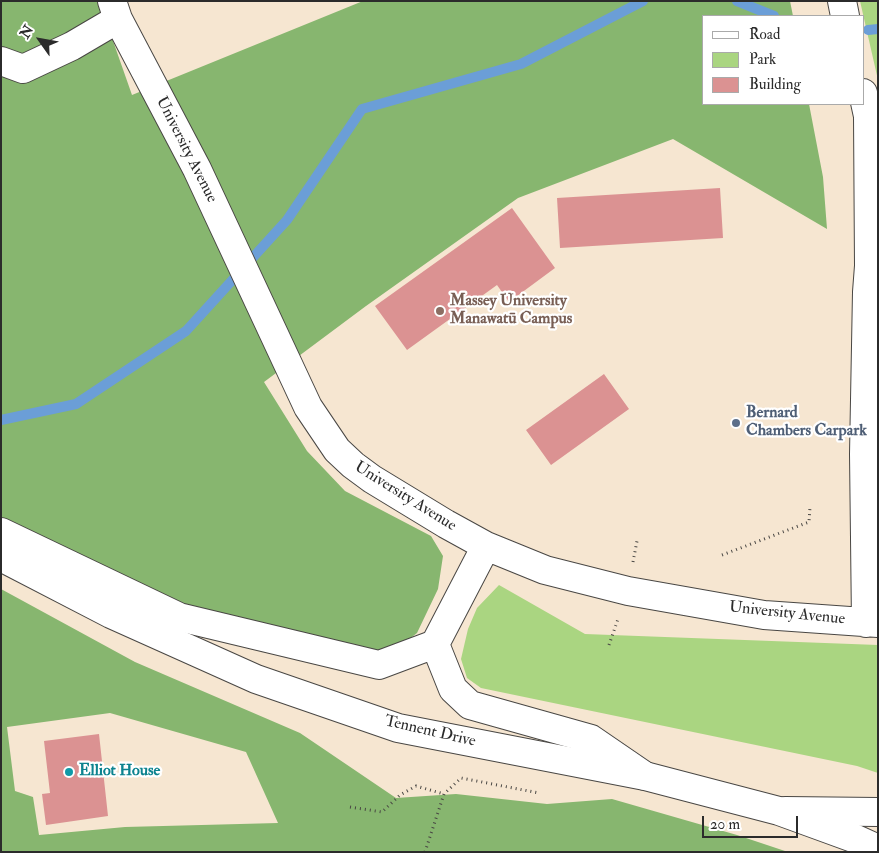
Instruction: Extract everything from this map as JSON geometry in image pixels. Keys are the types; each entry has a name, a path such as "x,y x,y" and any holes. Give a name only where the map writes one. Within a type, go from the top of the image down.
{"street":[{"path":"842,1 845,15"},
{"path":"1,61 23,69 72,46 115,10"},
{"name":"University Avenue","path":"115,10 197,169 308,407 337,450 353,465 372,479 486,546 545,570 628,591 764,615 872,623"},
{"path":"864,98 868,116 873,266 867,292 864,454 872,623"},
{"path":"1,532 179,617 379,665 435,644 486,546"},
{"name":"Tennent Drive","path":"1,557 111,614 256,679 398,728 645,776 779,811 878,849"},
{"path":"435,644 453,689 470,705 591,740 645,776"},
{"path":"779,811 878,812"}],"path":[{"path":"722,555 809,522 810,507"},
{"path":"425,852 444,794 461,778 539,793"},
{"path":"350,807 382,812 400,795 416,786 444,794"}],"green space":[{"path":"1,1 99,1 132,95 363,1 790,1 793,15 702,15 702,105 809,105 823,177 827,229 673,139 518,198 366,306 264,382 307,451 345,491 431,536 443,556 438,589 417,633 393,652 354,651 215,617 64,550 1,517"},
{"path":"860,1 878,1 878,80 864,15"},
{"path":"499,585 585,634 878,645 878,773 857,766 481,688 467,678 461,659 468,629 477,608"},
{"path":"1,589 135,662 300,733 396,798 456,794 547,804 612,799 737,835 788,852 1,852","holes":["110,713 246,752 278,823 125,827 39,835 33,797 15,791 7,727"]}],"building":[{"path":"720,188 723,238 560,248 557,198"},
{"path":"512,208 555,268 509,302 497,285 407,350 375,306"},
{"path":"604,374 629,409 551,465 526,430"},
{"name":"Elliot House","path":"99,734 108,816 46,825 42,794 50,793 44,741"}],"waterway":[{"path":"1,420 76,404 186,331 287,220 362,109 521,64 643,1"},
{"path":"737,1 772,15"},
{"path":"868,30 878,29"}],"place":[{"name":"Massey University Manawatū Campus","path":"440,311"},
{"name":"Bernard Chambers Carpark","path":"736,423"},
{"name":"Elliot House","path":"69,772"}]}
